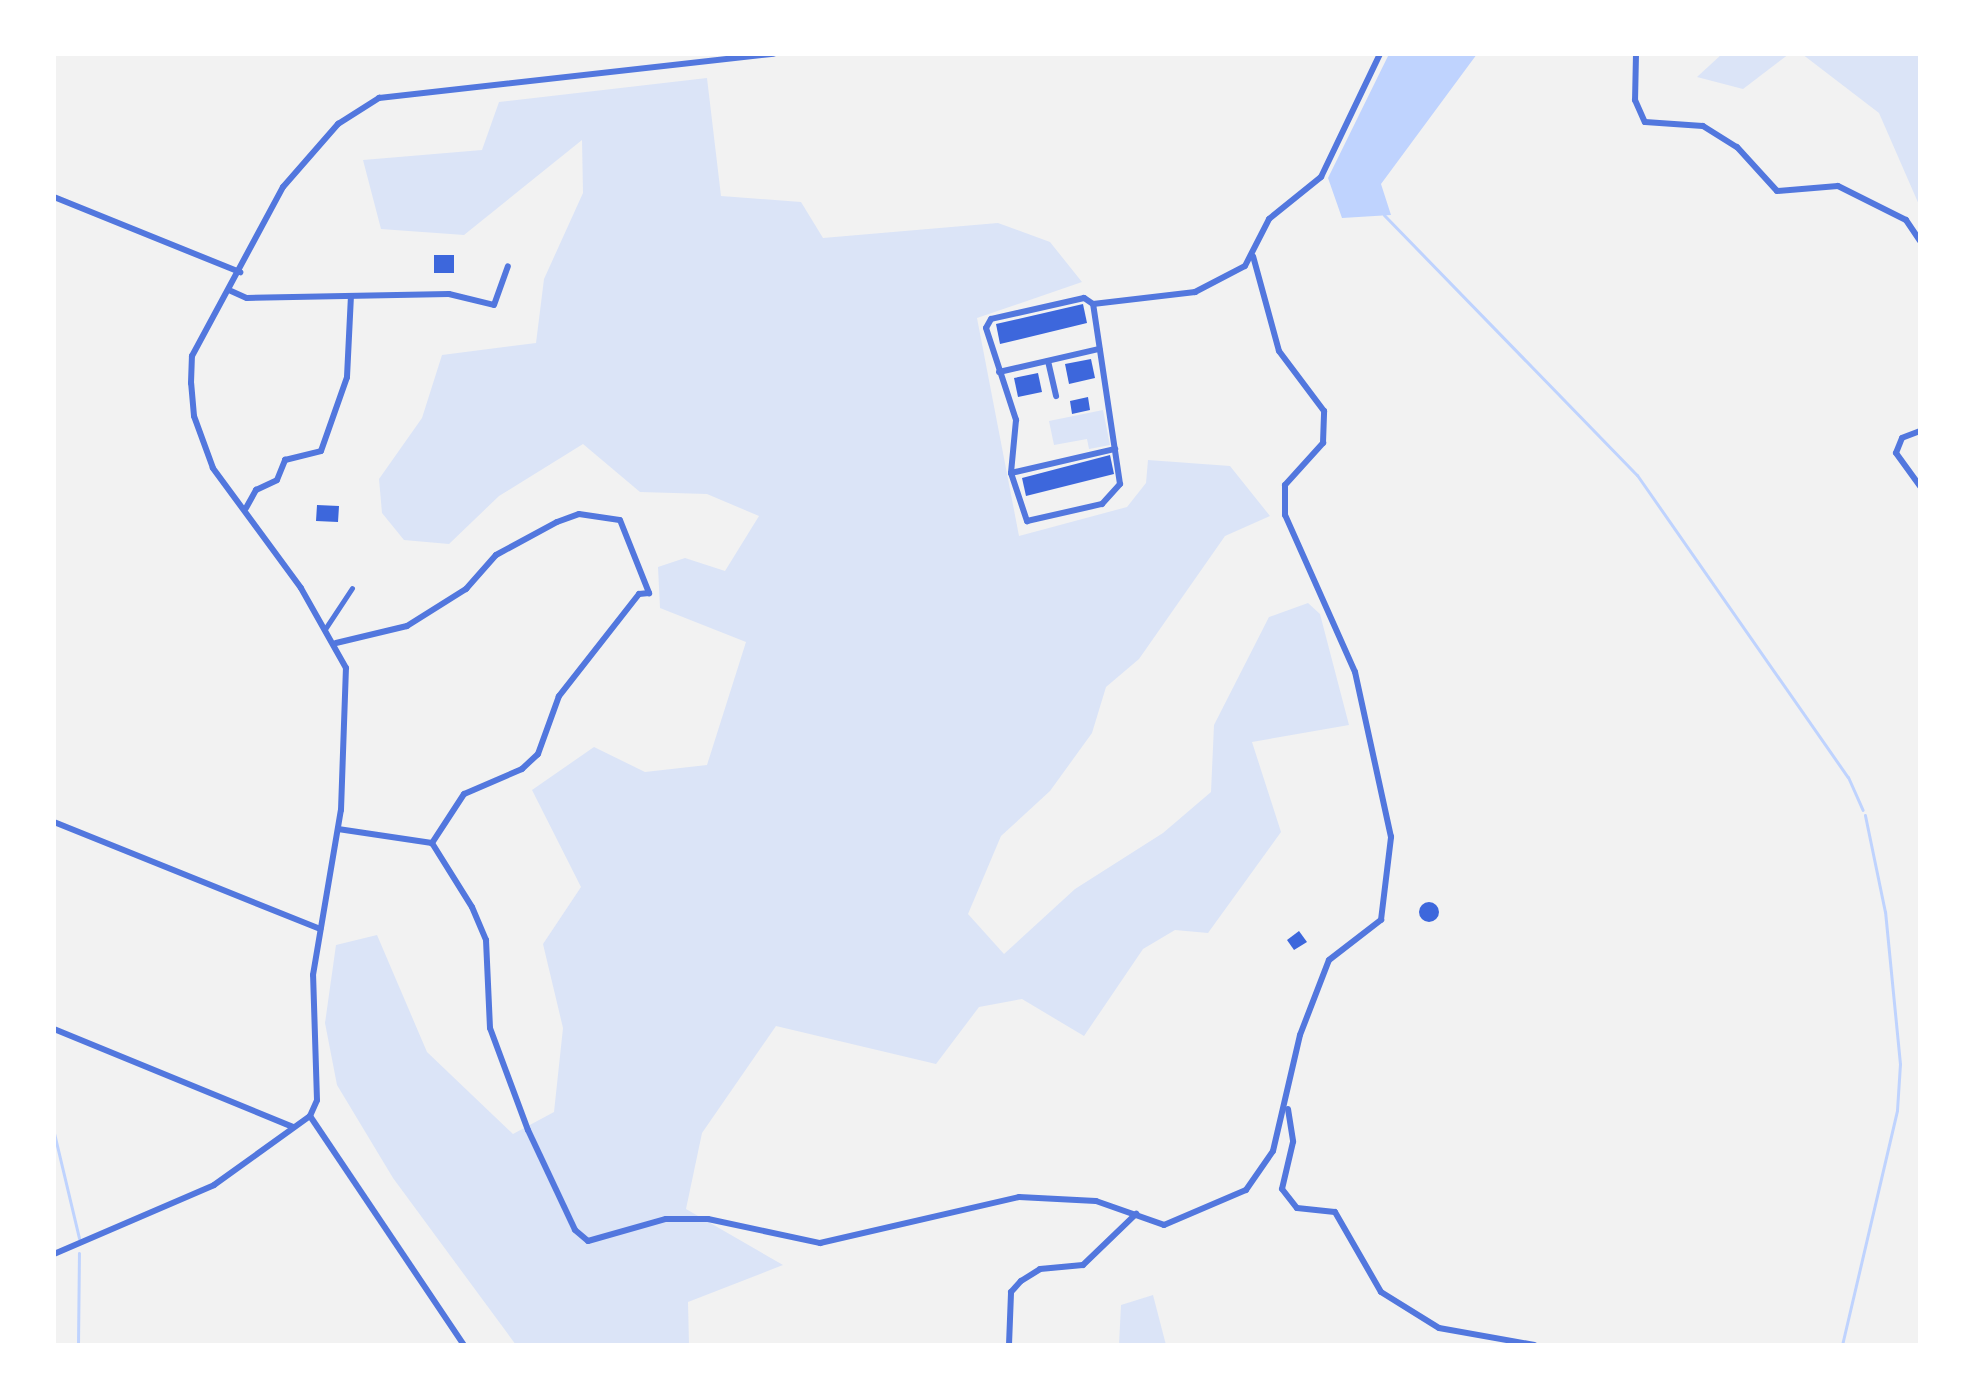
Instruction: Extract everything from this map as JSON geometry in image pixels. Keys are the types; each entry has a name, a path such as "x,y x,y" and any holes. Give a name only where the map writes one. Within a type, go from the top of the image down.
{"street":[{"path":"54,1254 214,1185 310,1116 320,1087 312,998 320,929 338,829 346,668 336,643 202,445 191,383 192,356 231,291 283,187 338,124 369,102 774,54"},
{"path":"1093,304 1120,484 1102,504 1039,521 1027,521 1011,473 1016,420 986,328 991,319 1084,298 1093,304 1195,292 1225,280 1253,256 1269,219 1321,177 1380,54"},
{"path":"1636,54 1635,100 1645,122 1703,126 1737,147 1777,191 1838,186 1906,220 1920,241"},
{"path":"54,197 240,272"},
{"path":"432,843 486,940 490,1028 528,1130 575,1230 588,1241 666,1219 708,1219 820,1243 1019,1197 1096,1201 1164,1225 1187,1221 1246,1190 1273,1151 1288,1109 1300,1035 1329,960 1381,920 1391,837 1355,672 1282,496 1323,443 1324,411 1279,351 1253,256"},
{"path":"231,291 247,298 449,294 494,305 508,266"},
{"path":"246,508 256,490 277,480 285,460 321,451 347,377 351,296"},
{"path":"999,372 1099,349"},
{"path":"1048,361 1056,396"},
{"path":"1920,431 1902,438 1896,453 1920,486"},
{"path":"1011,473 1115,449"},
{"path":"336,643 407,626 466,589 496,555 557,522 579,514 620,520 649,593 639,594 559,696 538,754 522,769 464,794 432,843"},
{"path":"325,629 352,588"},
{"path":"54,822 320,929"},
{"path":"338,829 432,843"},
{"path":"54,1029 293,1127"},
{"path":"1288,1109 1293,1142 1282,1189 1297,1208 1335,1212 1381,1292 1439,1328 1534,1345"},
{"path":"310,1116 464,1345"},
{"path":"1009,1345 1011,1292 1021,1281 1040,1269 1083,1265 1136,1214"}],"shaded area":[{"path":"1722,54 1789,54 1743,89 1697,77"},
{"path":"1802,54 1920,54 1920,207 1879,113"},
{"path":"707,78 721,196 801,202 823,238 998,223 1050,242 1082,282 977,318 1019,536 1127,507 1146,483 1148,460 1230,466 1270,516 1225,536 1139,659 1106,687 1092,733 1050,791 1001,836 968,914 1004,954 1075,889 1163,833 1211,792 1214,725 1269,617 1308,603 1320,614 1349,725 1252,742 1281,832 1208,933 1175,930 1143,949 1084,1036 1022,999 979,1007 936,1064 776,1026 702,1133 686,1209 783,1265 688,1302 689,1345 516,1345 393,1178 337,1085 325,1023 336,945 377,935 427,1052 513,1134 554,1112 563,1028 543,944 581,887 532,790 594,747 645,772 707,765 746,642 660,608 658,567 685,558 725,571 759,516 707,494 640,492 583,444 499,496 449,544 404,540 382,513 379,479 422,418 442,355 536,343 544,279 583,193 582,140 464,235 381,229 363,160 482,150 499,102"},
{"path":"1103,410 1110,445 1089,449 1087,439 1054,445 1049,421"},
{"path":"1153,1295 1166,1345 1119,1345 1121,1305"}],"water":[{"path":"1389,54 1477,54 1381,184 1391,215 1342,218 1328,178"}],"building":[{"path":"434,255 454,255 454,273 434,273"},
{"path":"1083,304 1087,323 1000,344 996,324"},
{"path":"1091,359 1095,378 1069,384 1065,364"},
{"path":"1038,373 1042,392 1018,397 1014,378"},
{"path":"1088,397 1090,410 1072,414 1070,401"},
{"path":"1110,455 1114,474 1026,496 1022,478"},
{"path":"317,505 339,506 338,522 316,521"},
{"path":"1425,902 1433,902 1439,912 1433,922 1425,922 1419,916 1419,908"},
{"path":"1299,931 1307,942 1294,950 1287,940"}],"waterway":[{"path":"1384,215 1637,475 1848,777 1863,810"},
{"path":"1842,1345 1897,1110 1900,1064 1885,912 1865,815"},
{"path":"54,1133 79,1238"},
{"path":"78,1345 79,1253"}]}
